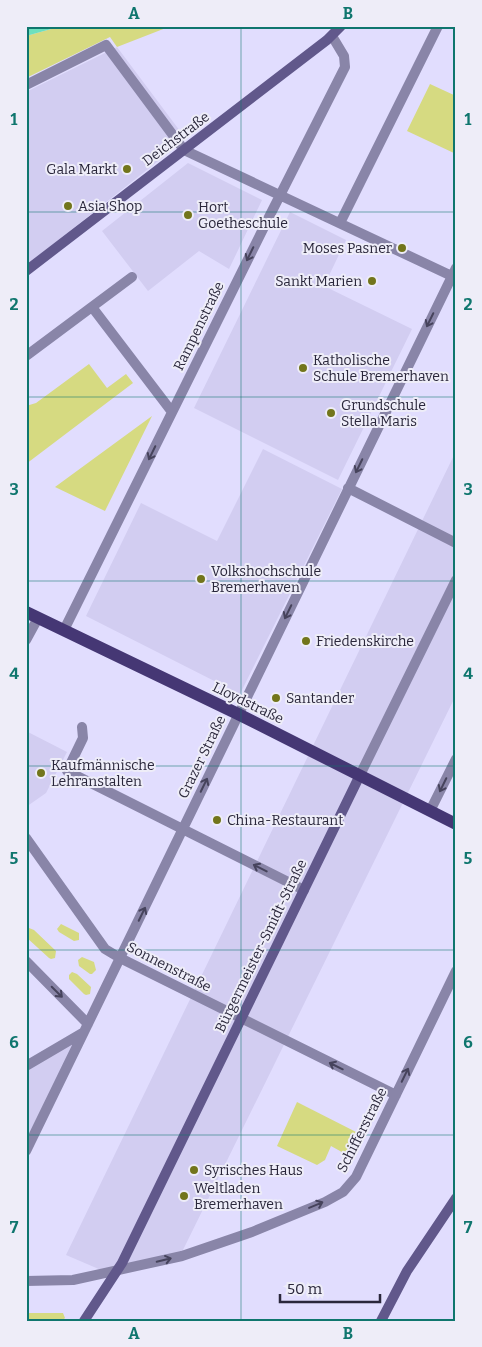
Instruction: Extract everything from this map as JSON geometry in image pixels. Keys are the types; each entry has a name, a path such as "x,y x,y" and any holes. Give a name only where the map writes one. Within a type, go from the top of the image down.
{"main road":[{"name":"Lloydstraße","path":"26,612 238,714 456,824"}],"street":[{"name":"Deichstraße","path":"27,267 184,150 332,36 341,26"},
{"path":"340,224 438,26"},
{"name":"Rampenstraße","path":"64,630 345,67 344,56 332,36"},
{"path":"26,85 106,45 184,150 340,224 454,274"},
{"name":"Grazer Straße","path":"26,1151 454,274"},
{"path":"26,356 132,277"},
{"path":"92,307 172,412"},
{"path":"348,488 456,542"},
{"name":"Bürgermeister-Smidt-Straße","path":"84,1321 116,1271 456,580"},
{"path":"26,640 38,618"},
{"path":"82,727 83,738 67,771 304,890"},
{"path":"430,811 456,759"},
{"name":"Sonnenstraße","path":"26,838 106,949 120,958 396,1095"},
{"path":"26,961 86,1028 26,1066"},
{"name":"Schifferstraße","path":"26,1281 73,1280 182,1256 244,1235 325,1202 343,1192 356,1177 456,971"},
{"path":"380,1321 407,1271 456,1198"}],"shaded area":[{"path":"26,26 62,26 26,36"},
{"path":"62,26 171,26 117,47 110,37 26,78 26,36"},
{"path":"117,47 186,139 28,264 26,263 26,92"},
{"path":"430,84 456,96 456,154 407,131"},
{"name":"Hort Goetheschule","path":"188,163 262,200 229,269 199,251 148,291 102,231"},
{"name":"Katholische Schule Bremerhaven","path":"290,212 346,240 324,286 412,329 338,480 194,408"},
{"path":"89,364 107,388 126,374 133,383 26,464 26,406 36,403"},
{"path":"152,416 105,511 55,487"},
{"name":"Volkshochschule Bremerhaven","path":"263,449 342,489 240,694 86,616 141,503 217,541"},
{"path":"456,451 456,695 182,1252 101,1270 66,1255"},
{"name":"Kaufmännische Lehranstalten","path":"26,731 67,752 46,793 26,807"},
{"path":"61,924 79,933 79,940 74,941 59,932 57,929"},
{"path":"26,929 34,930 56,951 55,958 49,958 26,937"},
{"path":"82,957 94,962 96,970 92,974 79,966 78,960"},
{"path":"72,972 77,974 91,987 90,994 84,994 69,979 69,975"},
{"path":"75,1042 26,1140 26,1071"},
{"path":"297,1102 360,1134 349,1156 331,1146 325,1160 317,1165 277,1146"},
{"path":"26,1313 63,1313 65,1318 62,1321 26,1321"}],"place":[{"name":"Gala Markt","path":"127,169"},
{"name":"Asia Shop","path":"68,206"},
{"name":"Hort Goetheschule","path":"188,215"},
{"name":"Moses Pasner","path":"402,248"},
{"name":"Sankt Marien","path":"372,281"},
{"name":"Katholische Schule Bremerhaven","path":"303,368"},
{"name":"Grundschule Stella Maris","path":"331,413"},
{"name":"Volkshochschule Bremerhaven","path":"201,579"},
{"name":"Friedenskirche","path":"306,641"},
{"name":"Santander","path":"276,698"},
{"name":"Kaufmännische Lehranstalten","path":"41,773"},
{"name":"China-Restaurant","path":"217,820"},
{"name":"Syrisches Haus","path":"194,1170"},
{"name":"Weltladen Bremerhaven","path":"184,1196"}]}
